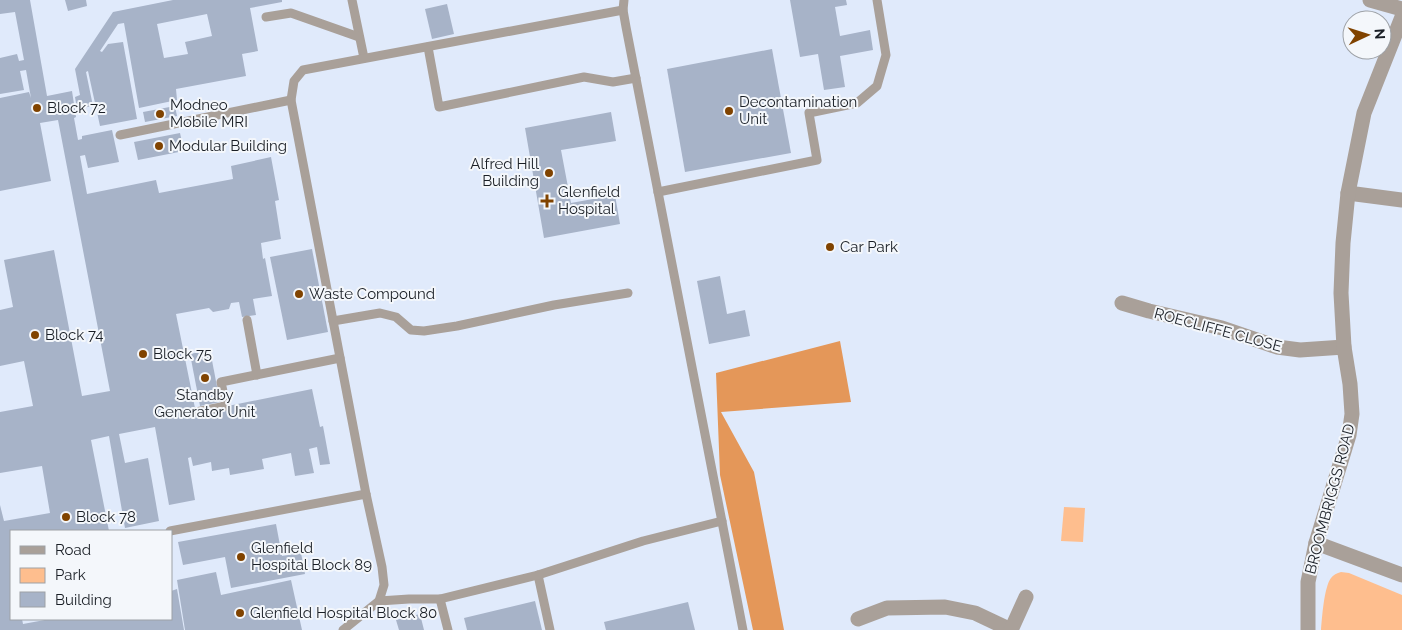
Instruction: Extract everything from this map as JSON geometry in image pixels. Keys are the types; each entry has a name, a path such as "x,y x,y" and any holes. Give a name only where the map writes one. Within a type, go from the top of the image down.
{"street":[{"path":"1370,0 1402,9"},
{"name":"BROOMBRIGGS ROAD","path":"1308,630 1308,582 1316,543 1342,462 1352,421 1341,294 1343,243 1348,193 1364,113 1402,17"},
{"path":"1348,193 1402,200"},
{"name":"ROECLIFFE CLOSE","path":"1122,304 1222,328 1278,347 1300,350 1344,346"},
{"path":"1316,543 1402,575"},
{"path":"858,618 887,608 945,607 975,613 1011,630 1026,597"}],"lane":[{"path":"352,0 364,58"},
{"path":"624,0 623,10 743,630"},
{"path":"658,192 817,160 809,113 857,104 877,86 886,55 877,0"},
{"path":"379,602 384,585 382,567 366,494 291,100 294,81 303,70 623,10"},
{"path":"266,17 291,13 359,37"},
{"path":"428,47 439,108 584,77 612,82 636,78"},
{"path":"120,134 291,100"},
{"path":"333,321 380,313 396,317 411,330 424,331 457,326 554,305 628,293"},
{"path":"247,320 257,375"},
{"path":"196,412 226,406 221,382 340,358"},
{"path":"172,531 366,494"},
{"path":"342,630 379,602 409,599 440,599 538,575 643,542 722,521"},
{"path":"538,575 550,630"},
{"path":"440,599 448,630"}],"green space":[{"path":"1064,507 1085,508 1083,542 1061,541"},
{"path":"1341,572 1349,573 1402,595 1402,630 1321,630 1329,582 1333,576"}],"shaded area":[{"path":"840,341 851,402 721,412 754,472 784,630 753,630 720,475 716,373"}],"building":[{"path":"0,0 30,0 47,96 72,91 78,140 82,139 82,136 112,130 119,162 88,168 85,155 80,156 87,194 156,180 159,193 233,179 231,166 271,157 279,200 275,201 281,239 261,243 272,296 253,299 256,315 242,317 239,302 231,303 229,309 213,312 209,308 176,314 197,418 205,416 203,411 312,389 320,427 323,426 330,464 320,465 317,447 309,449 314,473 295,476 291,453 262,459 264,469 230,475 229,468 212,471 211,462 193,466 191,457 188,458 195,500 169,505 155,427 119,434 125,463 148,458 159,521 125,528 109,436 91,440 109,530 10,530 10,620 22,620 23,624 45,620 172,620 172,591 177,589 184,630 0,630 0,505 4,521 50,513 42,466 0,473 0,412 33,406 24,361 0,366 0,310 13,307 4,260 54,250 82,396 110,391 58,120 40,123 51,181 0,191 0,98 29,92 31,98 26,70 20,71 24,90 0,94 0,58 17,54 19,61 24,60 15,12 0,14"},
{"path":"65,0 86,0 87,6 68,11"},
{"path":"173,0 282,0 282,2 250,8 258,51 242,54 246,76 176,89 177,100 139,108 124,23 118,24 100,51 102,52 108,44 123,42 137,119 100,126 88,71 86,72 93,106 77,109 75,97 80,95 75,69 113,12","holes":["207,14 212,36 185,42 188,54 164,58 157,24"]},
{"path":"790,0 846,0 847,5 835,7 840,36 870,30 873,50 840,56 845,87 824,90 818,54 800,57"},
{"path":"447,4 454,34 432,39 425,9"},
{"name":"Decontamination Unit","path":"772,49 791,153 685,172 667,69"},
{"name":"Modneo Mobile MRI","path":"175,106 177,116 145,122 143,112"},
{"name":"Alfred Hill Building","path":"611,112 616,141 561,150 571,203 615,195 620,224 544,238 525,128"},
{"name":"Modular Building","path":"180,133 184,151 138,160 134,142"},
{"name":"Waste Compound","path":"312,249 328,332 287,340 270,257"},
{"path":"720,276 727,314 745,310 750,336 709,344 697,281"},
{"name":"Standby Generator Unit","path":"210,350 220,402 200,406 190,354"},
{"name":"Glenfield Hospital Block 89","path":"276,524 282,556 301,553 305,574 231,588 225,557 183,565 178,542"},
{"name":"Glenfield Hospital Block 80","path":"216,572 221,595 291,580 302,630 185,630 177,580"},
{"path":"535,601 542,630 467,630 464,618"},
{"path":"688,602 695,630 606,630 604,622"},
{"path":"420,614 424,630 399,630 396,620"}],"place":[{"name":"Block 72","path":"37,108"},
{"name":"Decontamination Unit","path":"729,111"},
{"name":"Modneo Mobile MRI","path":"160,114"},
{"name":"Modular Building","path":"159,146"},
{"name":"Alfred Hill Building","path":"549,173"},
{"name":"Glenfield Hospital","path":"547,201"},
{"name":"Car Park","path":"830,247"},
{"name":"Waste Compound","path":"299,294"},
{"name":"Block 74","path":"35,335"},
{"name":"Block 75","path":"143,354"},
{"name":"Standby Generator Unit","path":"205,378"},
{"name":"Block 78","path":"66,517"},
{"name":"Glenfield Hospital Block 89","path":"241,557"},
{"name":"Glenfield Hospital Block 80","path":"240,613"}]}
